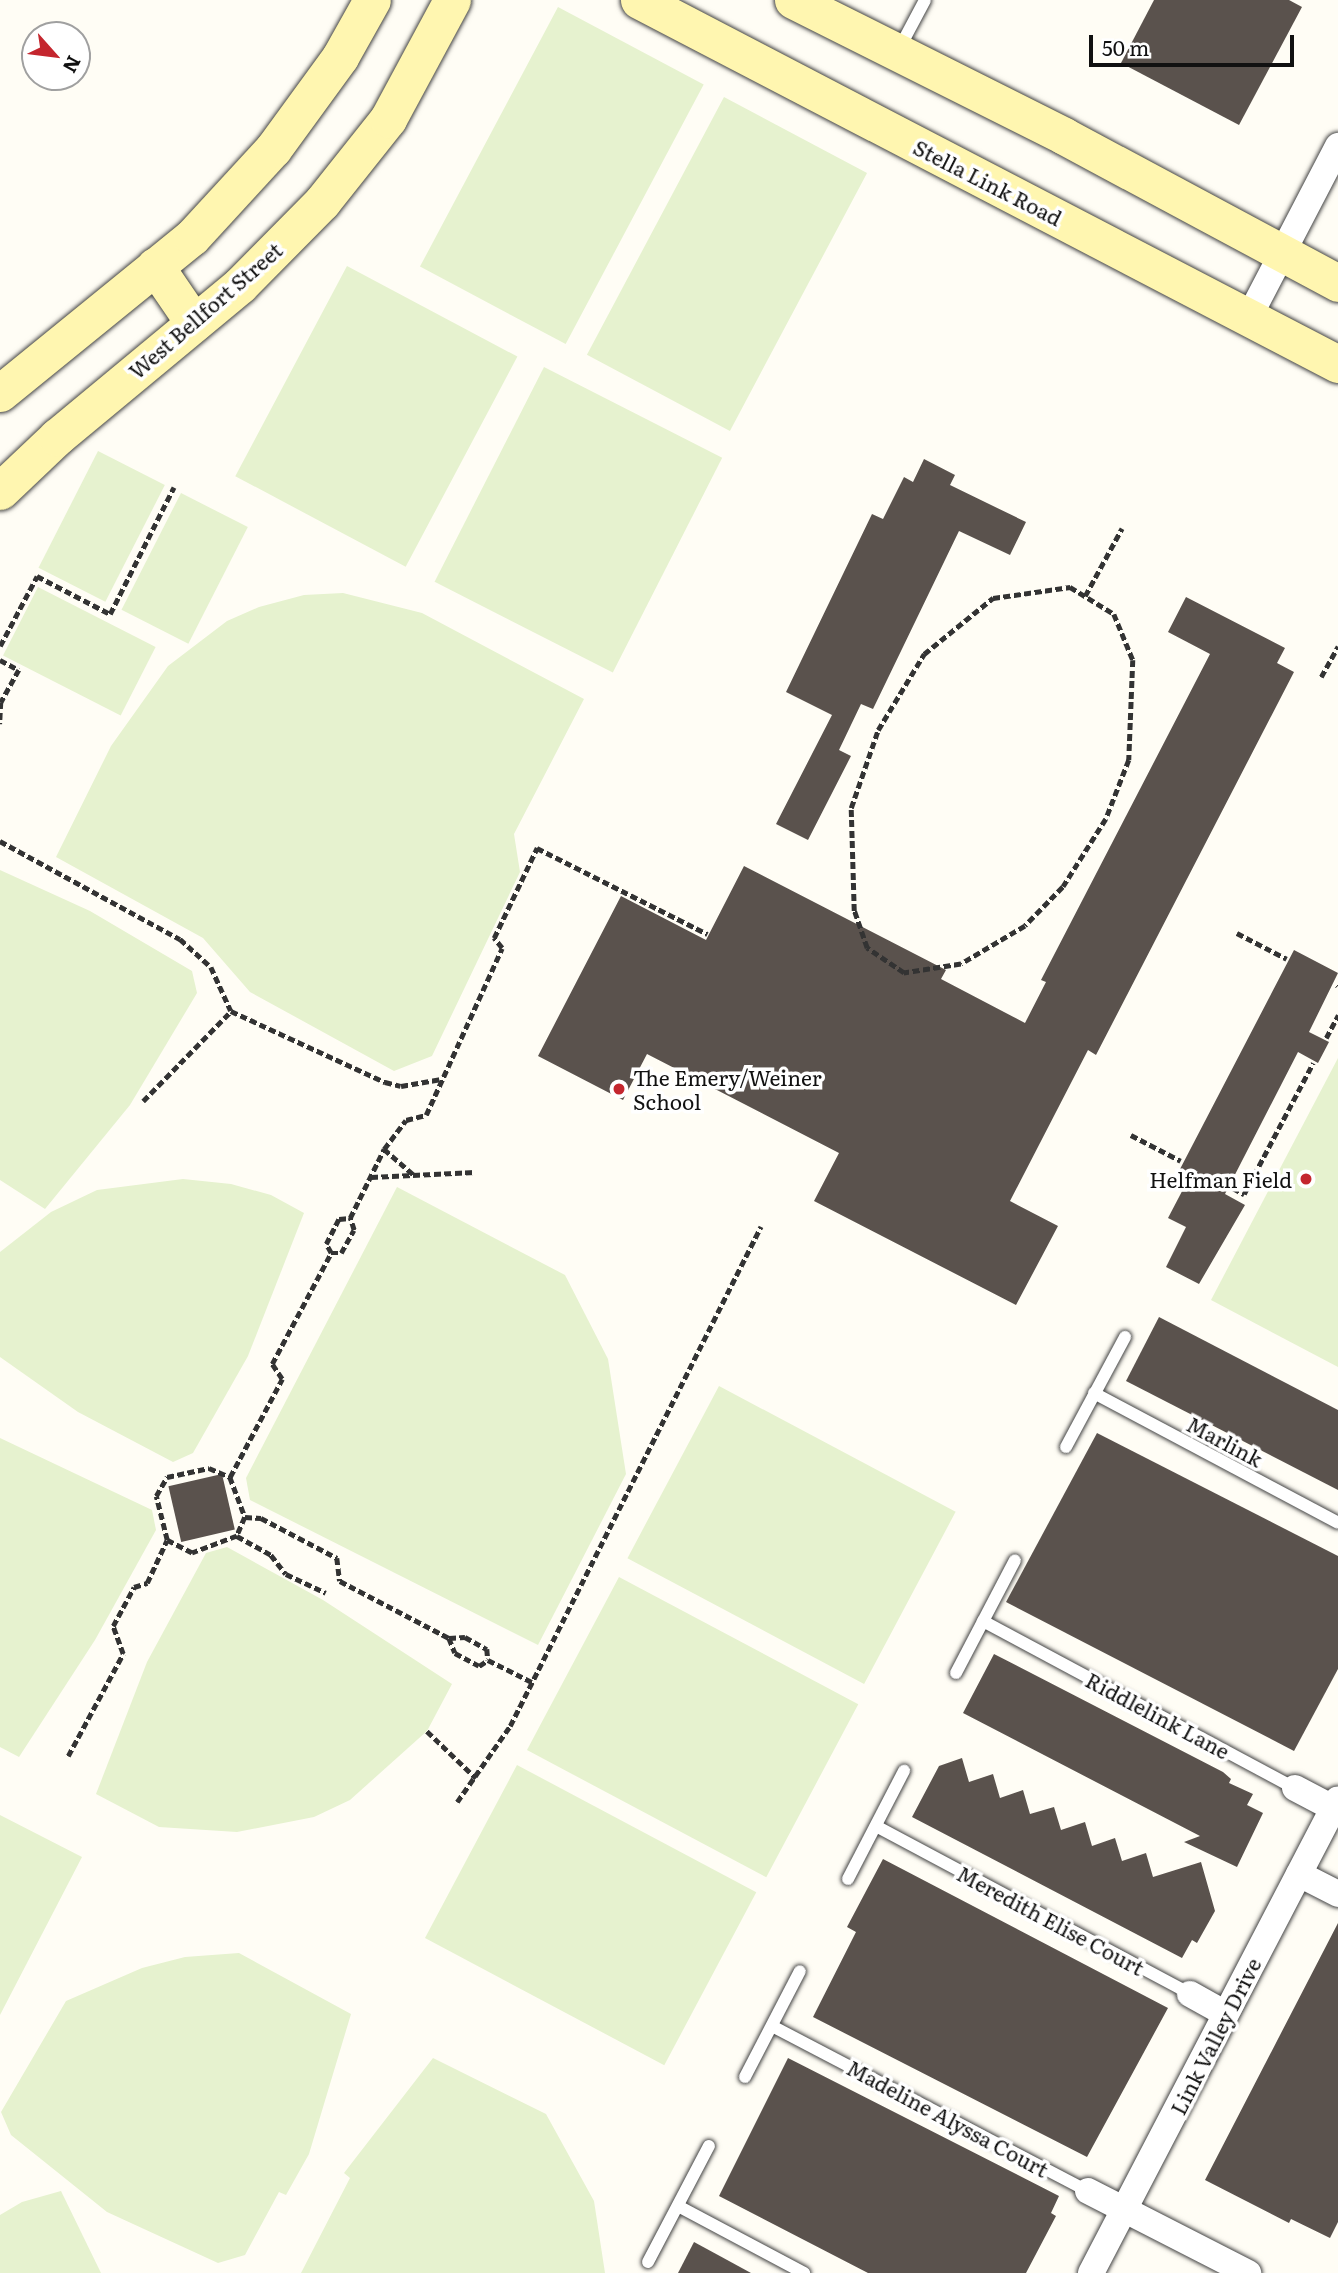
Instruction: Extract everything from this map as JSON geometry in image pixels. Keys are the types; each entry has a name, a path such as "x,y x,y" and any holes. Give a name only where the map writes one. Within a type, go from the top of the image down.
{"main road":[{"path":"0,393 192,236 273,149 340,57 372,0"},
{"name":"West Bellfort Street","path":"0,491 57,437 240,285 323,202 388,120 452,0"},
{"name":"Stella Link Road","path":"639,0 1338,363"},
{"path":"793,0 898,52 1338,283"},
{"path":"155,266 194,323"}],"street":[{"path":"1249,317 1338,146"},
{"name":"Riddlelink Lane","path":"1295,1788 1336,1804"},
{"name":"Link Valley Drive","path":"1091,2273 1336,1804"},
{"path":"1299,1874 1338,1895"},
{"name":"Meredith Elise Court","path":"1190,1994 1226,2014"},
{"name":"Madeline Alyssa Court","path":"1088,2191 1248,2273"}],"lane":[{"path":"898,52 925,0"},
{"path":"1066,1447 1125,1336"},
{"name":"Marlink","path":"1094,1393 1338,1523"},
{"path":"956,1673 1014,1560"},
{"name":"Riddlelink Lane","path":"983,1621 1295,1788"},
{"path":"848,1879 904,1771"},
{"name":"Meredith Elise Court","path":"876,1826 1190,1994"},
{"path":"745,2077 800,1971"},
{"name":"Madeline Alyssa Court","path":"772,2026 1088,2191"},
{"path":"649,2262 709,2146"},
{"path":"678,2206 804,2273"}],"path":[{"path":"0,646 37,576 110,614 174,486"},
{"path":"1085,596 1122,528"},
{"path":"1070,587 1085,596 1114,614 1133,660 1129,760 1106,819 1063,887 1024,926 961,964 904,973 867,948 854,911 851,808 878,730 924,654 993,598 1070,587"},
{"path":"1321,677 1338,646"},
{"path":"0,660 19,670 1,702 0,724"},
{"path":"0,841 180,939 211,967 231,1011 385,1082 401,1086 442,1079"},
{"path":"331,1253 341,1253 354,1230 350,1218 384,1149 405,1119 426,1115 502,948 494,938 537,848 707,934"},
{"path":"1237,933 1287,959"},
{"path":"143,1101 231,1011"},
{"path":"1326,1038 1338,1015"},
{"path":"1233,1188 1244,1194 1313,1063"},
{"path":"1131,1135 1181,1161"},
{"path":"384,1149 415,1175"},
{"path":"371,1177 475,1172"},
{"path":"331,1253 326,1244 335,1227 340,1219 350,1218"},
{"path":"457,1802 476,1778 532,1682 761,1226"},
{"path":"230,1477 282,1379 272,1364 331,1253"},
{"path":"68,1756 123,1654 113,1626 134,1587 147,1583 167,1539 156,1496 167,1477 209,1468 230,1477 245,1517 237,1536 192,1553 167,1539"},
{"path":"245,1517 261,1518 337,1558 340,1581 449,1638 465,1637 487,1649 488,1660"},
{"path":"237,1536 271,1555 286,1574 326,1593"},
{"path":"449,1638 455,1653 479,1666 488,1660"},
{"path":"488,1660 532,1682"},
{"path":"427,1731 476,1778"}],"green space":[{"path":"558,7 704,84 566,344 420,267"},
{"path":"724,97 867,173 730,431 587,355"},
{"path":"347,266 517,357 406,567 235,476"},
{"path":"544,367 722,458 613,673 435,582"},
{"path":"98,451 165,485 105,602 39,568"},
{"path":"181,493 248,527 188,644 122,610"},
{"path":"38,587 156,647 121,716 3,656"},
{"path":"343,593 422,613 584,699 514,834 520,872 432,1056 394,1071 250,992 203,938 56,857 111,746 168,666 227,621 259,607 304,595"},
{"path":"0,870 90,911 192,971 197,993 130,1105 45,1209 0,1180"},
{"name":"Helfman Field","path":"1338,1058 1338,1367 1211,1300"},
{"path":"183,1179 231,1184 271,1195 304,1213 248,1356 193,1453 173,1462 78,1412 0,1357 0,1252 51,1212 97,1190"},
{"path":"397,1187 565,1275 608,1359 626,1474 538,1645 250,1500 246,1478"},
{"path":"719,1386 956,1512 864,1684 627,1558"},
{"path":"0,1438 152,1510 156,1530 95,1640 19,1757 0,1747"},
{"path":"227,1547 323,1600 452,1684 427,1731 350,1800 314,1817 237,1832 159,1827 96,1794 147,1662 206,1553"},
{"path":"619,1577 858,1704 766,1877 527,1750"},
{"path":"517,1765 756,1892 664,2065 425,1938"},
{"path":"0,1815 82,1857 0,2015"},
{"path":"239,1953 351,2014 309,2154 286,2195 279,2192 245,2255 218,2263 107,2212 11,2135 1,2112 66,2001 142,1968 185,1957"},
{"path":"433,2058 546,2114 594,2201 605,2273 301,2273 350,2178 344,2173"},
{"path":"61,2191 101,2273 0,2273 0,2215 22,2202"}],"building":[{"path":"1154,0 1289,0 1302,7 1239,125 1121,63"},
{"path":"924,459 955,475 950,485 1026,522 1010,555 959,531 873,709 861,704 839,750 851,756 808,840 776,824 832,715 786,692 872,514 883,519 904,477 913,482"},
{"path":"1186,597 1285,648 1277,663 1294,672 1096,1055 1088,1050 1010,1201 1058,1226 1016,1305 814,1201 839,1153 647,1054 623,1100 538,1056 621,896 706,940 744,866 946,970 941,979 1025,1023 1046,982 1041,980 1210,654 1168,632"},
{"path":"1294,950 1338,973 1309,1032 1329,1042 1318,1063 1298,1052 1225,1194 1245,1205 1199,1284 1166,1267 1186,1227 1168,1218 1190,1176 1179,1171"},
{"path":"1159,1317 1338,1410 1338,1490 1126,1381"},
{"path":"1097,1433 1338,1556 1338,1669 1294,1751 1006,1602"},
{"path":"222,1474 235,1530 181,1542 168,1486"},
{"path":"994,1654 1223,1772 1231,1779 1229,1783 1253,1794 1247,1805 1263,1813 1237,1867 1184,1842 1200,1836 963,1713"},
{"path":"962,1758 969,1782 993,1774 1000,1798 1023,1790 1030,1814 1054,1807 1061,1830 1085,1822 1092,1846 1115,1838 1122,1861 1146,1853 1153,1877 1201,1862 1215,1911 1197,1943 1192,1940 1182,1958 912,1817 939,1766"},
{"path":"883,1859 1168,2008 1087,2157 813,2017 856,1932 847,1927"},
{"path":"1338,1923 1338,2222 1330,2238 1291,2219 1289,2223 1205,2180"},
{"path":"788,2058 1059,2196 1051,2213 1056,2216 1026,2273 868,2273 719,2196"},
{"path":"694,2242 718,2255 751,2273 678,2273"}],"place":[{"name":"The Emery/Weiner School","path":"619,1089"},
{"name":"Helfman Field","path":"1306,1179"}]}
